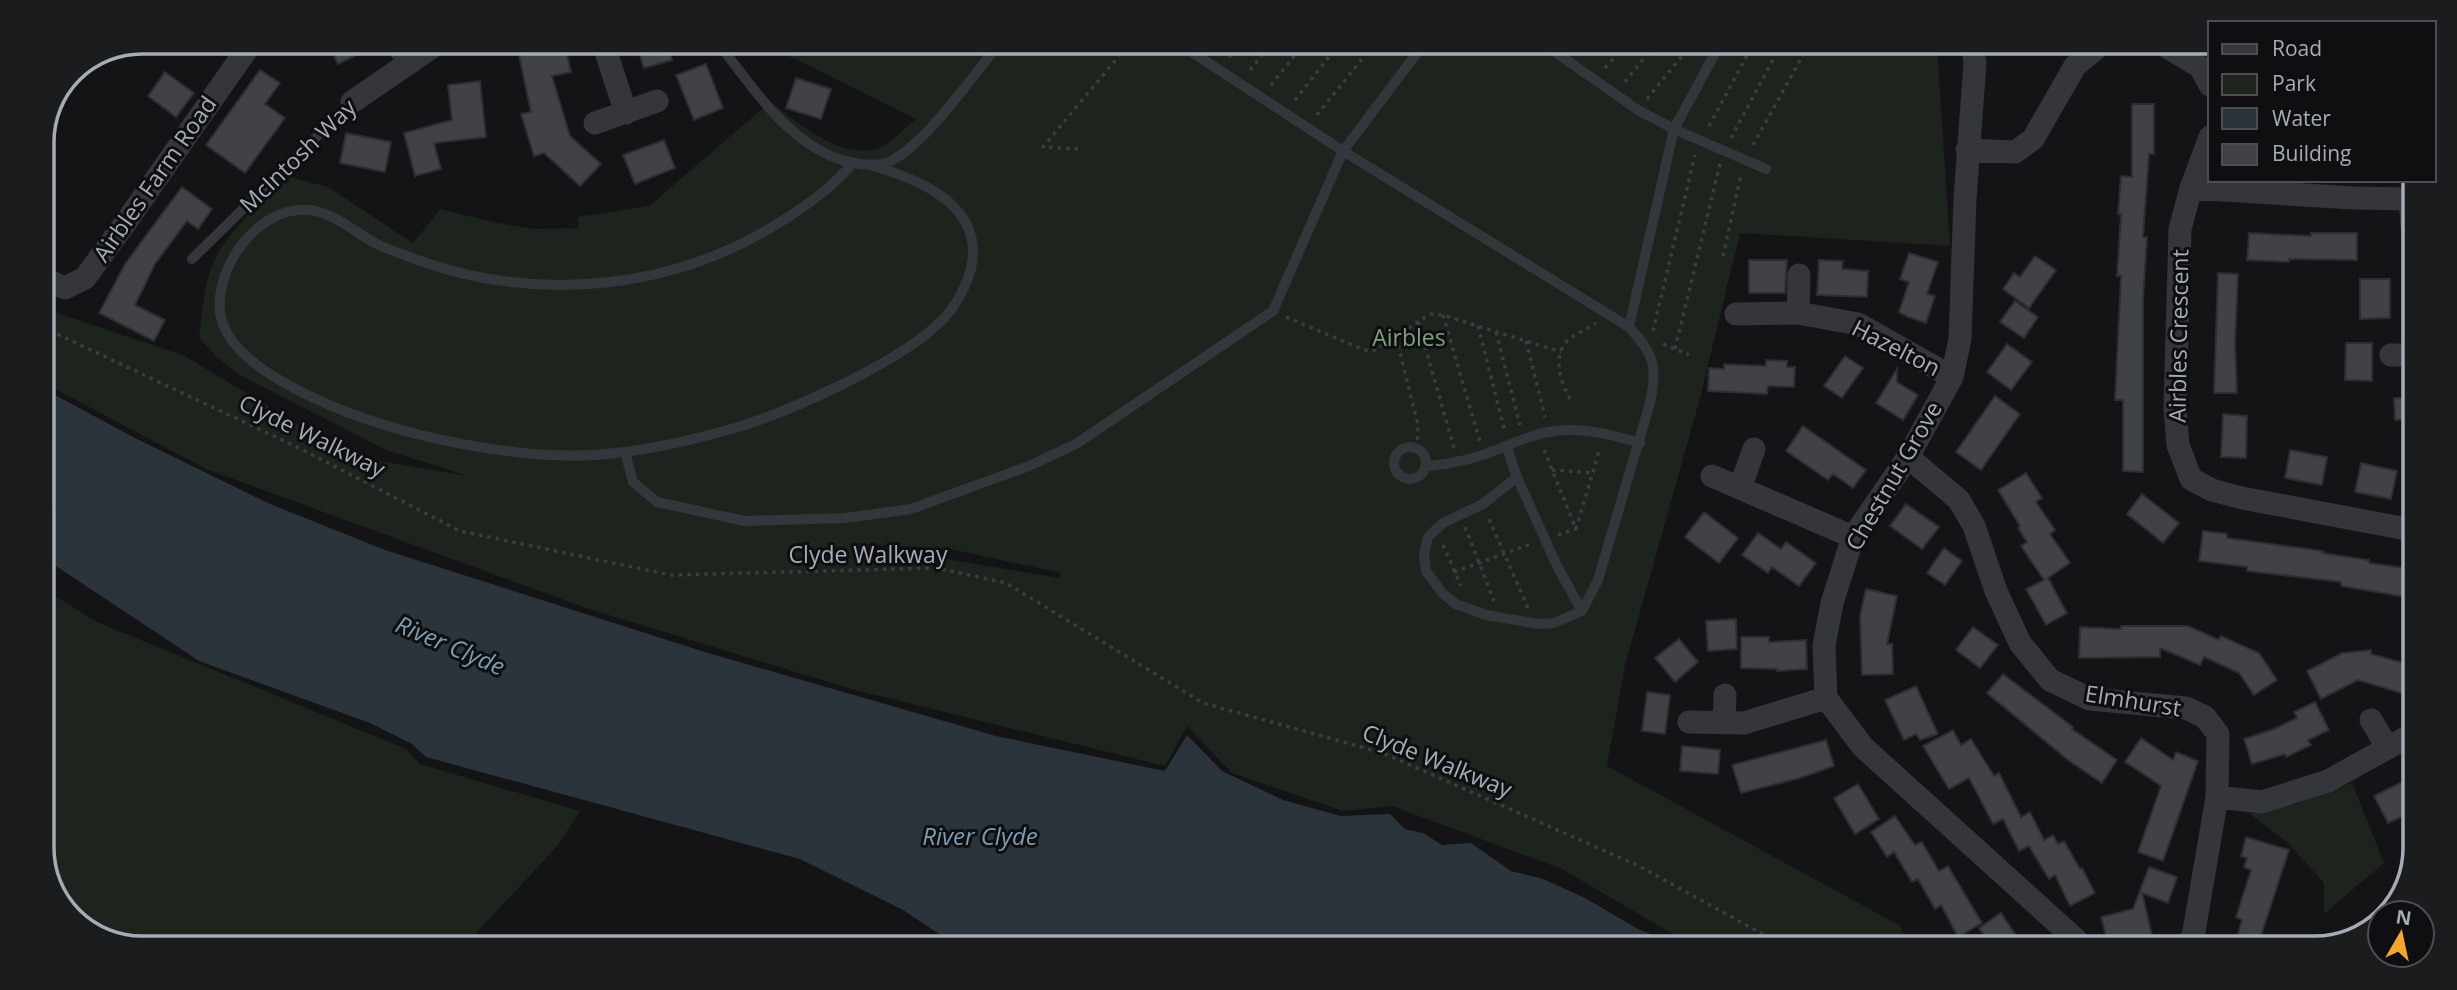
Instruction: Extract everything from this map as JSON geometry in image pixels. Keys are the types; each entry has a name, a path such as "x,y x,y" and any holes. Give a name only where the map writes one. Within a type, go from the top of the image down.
{"street":[{"name":"Airbles Farm Road","path":"54,283 65,288 85,278 244,54"},
{"path":"404,54 411,62"},
{"name":"McIntosh Way","path":"352,102 422,54"},
{"path":"607,54 626,113"},
{"name":"Chestnut Grove","path":"1826,698 1824,646 1832,603 1853,537 1908,457 1952,377 1960,340 1968,150 1976,54"},
{"path":"1968,150 2015,152 2033,139 2063,85 2076,66 2090,54"},
{"path":"2179,54 2200,67 2208,81"},
{"path":"595,123 657,102"},
{"name":"Airbles Crescent","path":"2208,142 2191,188 2180,229 2175,408 2178,445 2191,479 2212,490 2242,498 2403,528"},
{"path":"2191,188 2403,199"},
{"path":"1798,313 1799,275"},
{"name":"Hazelton","path":"1735,314 1798,313 1858,324 1952,377"},
{"path":"1741,488 1755,449"},
{"name":"Elmhurst","path":"1908,457 1959,500 1974,526 1996,591 2020,643 2050,680 2091,699 2186,708 2205,717 2218,734 2217,797 2193,936"},
{"path":"1712,476 1853,537"},
{"path":"1724,723 1725,695"},
{"path":"1689,722 1744,723 1826,698 1863,747 2072,936"},
{"path":"2371,720 2387,747"},
{"path":"2217,797 2262,802 2328,781 2403,739"}],"lane":[{"path":"727,54 773,112 816,150 853,163 902,175 931,189 951,205 964,222 972,238 973,257 961,294 948,314 905,349 778,413 730,429 625,452 592,455 543,454 429,437 370,422 336,409 278,381 243,352 223,326 219,307 222,285 235,256 270,219 286,212 321,212 380,245 458,272 531,284 593,284 660,274 697,263 751,239 803,208 853,163"},
{"path":"873,166 890,162 921,138 991,54"},
{"path":"1195,54 1343,151 1629,327 1649,350 1653,386 1640,443 1598,580 1582,611 1555,623 1533,623 1486,615 1461,606 1443,594 1426,571 1424,554 1430,536 1443,523 1483,504 1517,477"},
{"path":"625,452 634,482 657,502 745,521 845,518 911,509 1029,466 1076,443 1273,312 1343,151 1416,54"},
{"path":"1557,54 1638,110 1674,129 1766,169"},
{"path":"1629,327 1674,129 1716,54"},
{"name":"McIntosh Way","path":"192,259 352,102"},
{"path":"1427,466 1425,455 1417,448 1406,447 1397,453 1394,463 1397,473 1406,479 1417,478 1427,466 1484,454 1543,433 1570,430 1605,433 1640,443"},
{"path":"1507,445 1517,477 1545,539 1582,611"}],"path":[{"path":"1077,149 1043,147 1121,54"},
{"path":"1239,83 1263,54"},
{"path":"1261,97 1296,54"},
{"path":"1285,113 1331,54"},
{"path":"1307,127 1366,54"},
{"path":"1595,80 1617,54"},
{"path":"1614,94 1647,54"},
{"path":"1638,110 1684,54"},
{"path":"1689,355 1651,339 1700,140 1748,54"},
{"path":"1675,349 1724,150 1776,54"},
{"path":"1273,312 1364,350 1373,351 1430,314 1443,315 1561,352"},
{"path":"1443,315 1484,454"},
{"path":"1570,399 1561,383 1561,352 1566,343 1577,334 1610,315"},
{"path":"1418,322 1458,461"},
{"path":"1478,326 1507,445"},
{"path":"1496,332 1524,438"},
{"name":"Clyde Walkway","path":"54,333 295,446 460,531 671,575 937,568 1006,583 1203,703 1383,753 1639,866 1766,936"},
{"path":"1395,337 1418,425 1417,448"},
{"path":"1526,341 1552,470 1576,529"},
{"path":"1576,529 1605,433"},
{"path":"1552,470 1593,473"},
{"path":"1483,504 1533,623"},
{"path":"1460,515 1501,617"},
{"path":"1454,572 1576,529"},
{"path":"1430,536 1442,543 1463,590 1461,606"}],"green space":[{"name":"Airbles","path":"783,54 1938,54 1950,246 1740,233 1699,402 1625,665 1607,766 1899,925 1906,936 1676,936 1562,869 1392,806 1343,811 1232,773 1187,726 1165,766 851,689 586,608 206,469 54,388 54,312 185,356 350,456 468,476 386,450 238,374 199,338 205,292 218,254 256,207 290,177 328,187 413,243 440,209 534,229 579,228 578,217 649,206 770,102 820,137 847,149 877,149 916,119","holes":["850,543 951,549 1060,573 1060,578"]},
{"path":"54,595 97,622 406,749 420,764 580,811 559,844 474,936 142,936 103,927 84,914 66,892 54,853"},
{"path":"2352,783 2384,863 2324,914 2324,883 2288,843 2250,814 2297,804"}],"water":[{"name":"River Clyde","path":"54,394 133,437 270,504 385,550 708,653 996,736 1165,771 1187,735 1222,771 1283,800 1341,816 1390,814 1405,829 1423,833 1442,845 1471,843 1511,871 1543,879 1655,936 942,936 903,910 800,859 426,757 412,744 370,723 199,661 54,566"}],"building":[{"path":"333,54 358,54 338,64"},
{"path":"567,54 571,72 552,76 570,136 601,164 580,186 544,153 534,156 521,114 531,112 519,55"},
{"path":"640,54 671,54 672,60 644,68"},
{"path":"706,64 723,108 694,120 676,75"},
{"path":"260,70 280,83 265,104 285,118 245,173 206,145"},
{"path":"165,72 194,93 176,117 148,96"},
{"path":"796,78 831,89 821,119 786,108"},
{"path":"480,81 486,137 434,143 441,169 415,176 404,133 452,120 448,85"},
{"path":"2132,104 2154,104 2154,154 2149,154 2143,237 2147,237 2143,299 2143,472 2123,471 2123,400 2115,400 2121,276 2117,276 2121,214 2118,214 2121,176 2132,177"},
{"path":"346,133 391,142 385,172 340,163"},
{"path":"664,140 675,168 635,184 623,155"},
{"path":"182,187 212,209 198,229 187,221 155,264 135,305 165,320 154,341 99,313 125,264"},
{"path":"2249,233 2311,236 2311,233 2357,233 2357,260 2247,260"},
{"path":"1909,253 1938,262 1927,294 1935,296 1926,323 1899,312 1909,282 1900,279"},
{"path":"2035,256 2056,270 2029,308 2003,289 2014,273 2020,277"},
{"path":"1749,260 1787,260 1785,293 1749,293"},
{"path":"1819,260 1843,261 1842,269 1868,271 1867,297 1817,295"},
{"path":"2218,273 2238,274 2235,343 2237,393 2214,393"},
{"path":"2360,279 2390,279 2390,318 2360,319"},
{"path":"2015,301 2038,317 2024,338 2000,322"},
{"path":"2346,343 2372,343 2372,381 2345,380"},
{"path":"2007,344 2032,362 2011,390 1987,372"},
{"path":"1845,356 1863,368 1842,398 1824,386"},
{"path":"1766,360 1787,361 1787,367 1795,367 1794,387 1768,386 1767,394 1708,391 1709,368 1724,369 1724,364 1766,366"},
{"path":"1897,369 1897,382 1918,395 1903,420 1876,403"},
{"path":"1995,396 2020,414 1981,470 1956,452"},
{"path":"2394,398 2403,398 2403,420 2395,420"},
{"path":"2223,414 2247,416 2246,458 2221,457"},
{"path":"1803,426 1866,470 1853,488 1833,474 1828,480 1786,451"},
{"path":"2290,450 2327,457 2322,485 2285,478"},
{"path":"2361,463 2397,471 2391,499 2355,492"},
{"path":"2026,473 2042,498 2036,502 2055,530 2050,534 2070,563 2048,578 2067,613 2046,625 2026,589 2044,580 2021,546 2027,542 1998,490"},
{"path":"2142,494 2179,523 2163,543 2127,514"},
{"path":"1906,504 1939,527 1922,549 1890,526"},
{"path":"1704,512 1738,538 1719,563 1685,537"},
{"path":"2203,531 2227,534 2227,538 2323,551 2322,553 2369,560 2369,563 2403,568 2403,596 2341,586 2341,582 2247,571 2247,567 2199,561"},
{"path":"1758,533 1781,549 1786,542 1816,563 1799,586 1772,567 1768,573 1742,555"},
{"path":"1944,548 1962,561 1945,585 1927,573"},
{"path":"1866,589 1897,596 1887,644 1892,644 1893,674 1862,675 1860,616"},
{"path":"1736,619 1737,649 1708,651 1706,621"},
{"path":"2121,626 2188,626 2219,640 2221,636 2259,653 2277,680 2254,695 2239,673 2204,657 2200,665 2160,648 2160,657 2079,658 2080,627 2121,629"},
{"path":"1973,627 1998,645 1980,668 1956,650"},
{"path":"1741,637 1769,637 1769,642 1806,640 1807,669 1777,671 1741,668"},
{"path":"1679,639 1698,662 1675,682 1655,658"},
{"path":"2371,650 2371,654 2403,663 2403,694 2358,680 2321,699 2307,671 2342,653"},
{"path":"2003,674 2073,727 2072,729 2117,760 2102,783 2068,760 1987,693"},
{"path":"1916,686 1938,734 1920,740 1916,734 1904,740 1885,700"},
{"path":"1647,692 1670,695 1665,734 1642,731"},
{"path":"2315,702 2329,730 2308,740 2311,745 2286,757 2285,754 2252,764 2244,739 2297,718 2294,712"},
{"path":"1953,730 1961,745 1971,739 1994,776 1999,773 2021,817 2030,812 2044,840 2053,835 2058,844 2064,841 2095,893 2070,906 2055,875 2049,879 2029,846 2019,851 2003,819 1993,824 1969,778 1949,789 1923,746"},
{"path":"2141,738 2173,760 2176,752 2198,761 2163,861 2138,852 2161,786 2125,762"},
{"path":"1826,740 1834,766 1741,793 1732,765"},
{"path":"1682,746 1720,750 1718,774 1680,771"},
{"path":"2403,782 2403,816 2388,823 2374,796"},
{"path":"1858,784 1879,819 1855,834 1834,798"},
{"path":"1895,816 1915,845 1922,842 1939,871 1948,866 1982,923 1957,936 1941,905 1935,909 1918,879 1912,882 1894,852 1887,857 1871,832"},
{"path":"2246,837 2289,850 2261,936 2237,936 2242,920 2236,917 2251,870 2244,867 2247,858 2241,856"},
{"path":"2149,867 2177,877 2168,903 2142,893 2152,936 2106,936 2101,917 2133,909"},
{"path":"2001,913 2017,936 1984,936 1979,928"}]}
